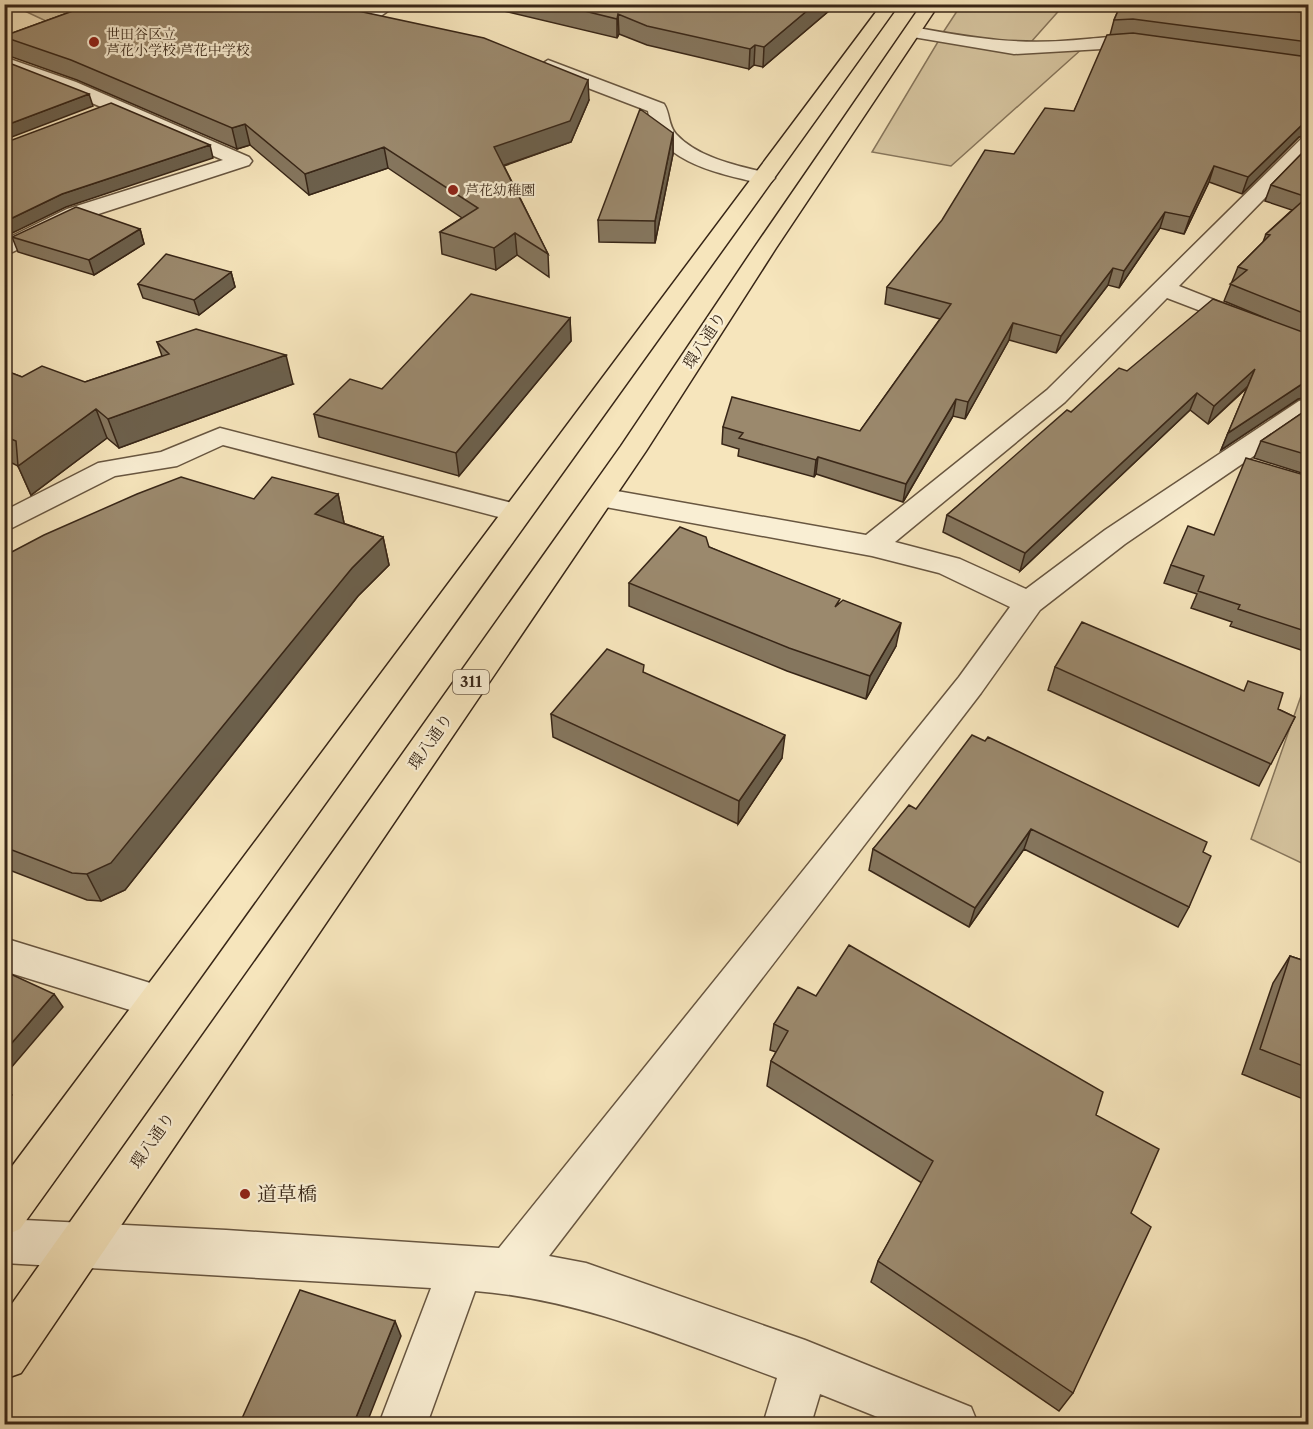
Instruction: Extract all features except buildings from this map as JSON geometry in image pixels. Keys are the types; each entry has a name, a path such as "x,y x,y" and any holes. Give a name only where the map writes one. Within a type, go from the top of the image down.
{"main road":[{"path":"4,1214 891,4"},
{"name":"環八通り","path":"4,1356 600,497 765,248 931,4"}],"street":[{"path":"390,4 359,22 403,32"},
{"path":"913,33 998,47 1029,49 1129,41 1162,45"},
{"path":"525,59 657,108 657,117 670,142 695,157 764,178"},
{"path":"4,62 69,86 242,161 75,214 4,249"},
{"path":"92,116 114,107"},
{"path":"872,546 1056,396 1165,289 1189,261 1304,152"},
{"path":"1165,289 1308,345"},
{"path":"509,1271 962,695 1029,603 1115,537 1242,466 1308,407"},
{"path":"4,523 108,469 167,460 220,436 518,513"},
{"path":"600,497 872,546 949,566 1029,603"},
{"path":"4,954 159,1002"},
{"path":"4,1241 509,1271 586,1286 805,1364 954,1425"},
{"path":"403,1425 461,1268"},
{"path":"787,1425 805,1364"}],"shaded area":[{"path":"12,5 138,5 65,30"},
{"path":"961,5 1064,5 1031,42 1003,44 942,34"},
{"path":"939,40 1083,48 951,166 872,152"},
{"path":"1308,676 1308,866 1251,839"}],"place":[{"name":"世田谷区立 芦花小学校 芦花中学校","path":"94,42"},
{"name":"芦花幼稚園","path":"453,190"},
{"name":"道草橋","path":"245,1194"}]}
